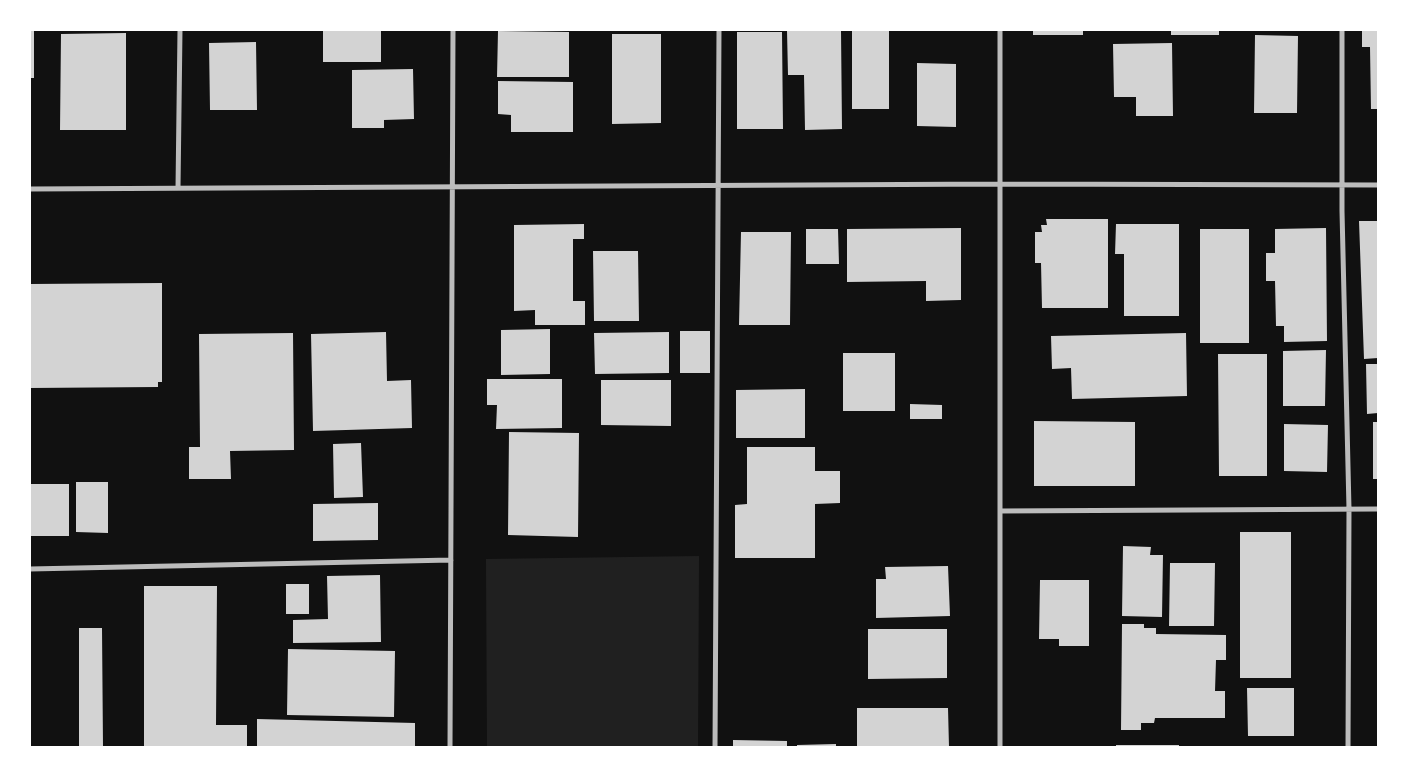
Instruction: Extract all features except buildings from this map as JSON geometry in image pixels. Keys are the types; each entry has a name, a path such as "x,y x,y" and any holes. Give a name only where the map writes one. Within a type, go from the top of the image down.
{"street":[{"path":"178,188 180,30"},
{"path":"450,747 453,30"},
{"path":"716,747 719,30"},
{"path":"1000,30 1000,747"},
{"path":"1342,30 1342,185 1348,509 1348,747"},
{"path":"30,189 999,184 1378,185"},
{"path":"1000,511 1378,508"},
{"path":"30,570 451,560"}],"shaded area":[{"path":"699,556 698,747 487,747 486,559"}]}
